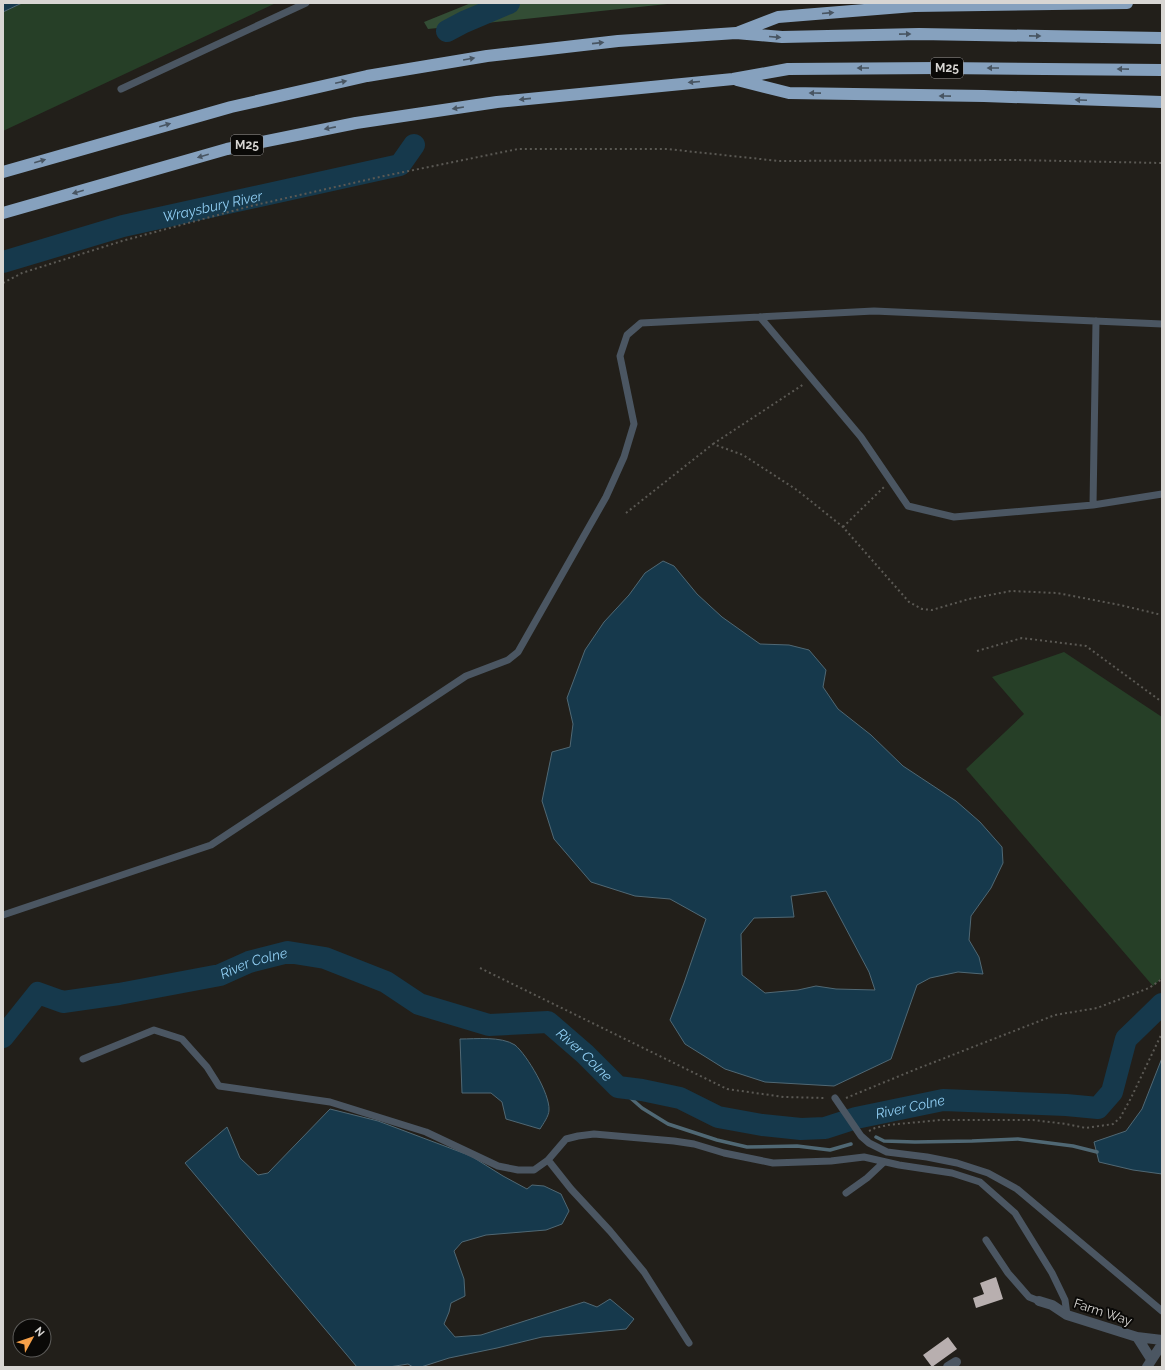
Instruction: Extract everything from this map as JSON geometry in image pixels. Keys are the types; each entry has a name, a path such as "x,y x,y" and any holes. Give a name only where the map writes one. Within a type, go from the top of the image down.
{"highway":[{"path":"736,33 778,17 914,6 1127,3"},
{"path":"3,172 231,107 367,76 487,56 618,41 736,33 782,37 919,34 1162,38"},
{"name":"M25","path":"3,213 228,149 356,123 497,102 733,79 788,69 939,68 1162,70"},
{"name":"M25","path":"733,79 788,93 984,96 1162,102"}],"street":[{"name":"Farm Way","path":"1039,1301 1052,1305 1067,1315 1137,1337 1162,1340"},
{"name":"Farm Way","path":"1137,1337 1149,1363"},
{"path":"1149,1363 1162,1344"}],"lane":[{"path":"121,89 306,3"},
{"path":"3,915 211,845 466,676 508,660 518,652 602,503 624,457 634,424 620,356 627,336 641,323 874,312 1162,324"},
{"path":"760,317 861,437 908,506 954,517 1093,505 1162,494"},
{"path":"1093,505 1096,321"},
{"path":"83,1059 154,1030 182,1039 207,1067 219,1086 330,1102 426,1132 498,1166 518,1170 534,1170 548,1160 566,1139 594,1134 674,1140 724,1153 772,1163 832,1161 864,1157 899,1165 952,1173 980,1182 1015,1213 1055,1280 1065,1300 1067,1315"},
{"path":"835,1098 862,1137 869,1143 887,1152 927,1157 957,1163 988,1173 1017,1189 1162,1311"},
{"path":"548,1160 571,1189 610,1231 644,1272 689,1343"},
{"path":"846,1193 868,1178 884,1162"},
{"path":"986,1240 1008,1273 1029,1297 1039,1301"}],"path":[{"path":"3,283 22,273 122,241 251,206 384,176 518,149 667,149 779,161 1015,160 1162,163"},
{"path":"626,513 713,444 812,379"},
{"path":"713,444 743,455 797,490 843,527 909,602 922,609 932,610 969,599 1011,591 1057,593 1162,615"},
{"path":"843,527 891,481"},
{"path":"977,651 1022,638 1086,646 1162,702"},
{"path":"480,968 727,1090 784,1097 835,1098 846,1098 1055,1015 1097,1008 1149,988 1162,979"},
{"path":"862,1137 875,1128 888,1125 940,1120 1033,1120 1086,1128 1113,1124 1120,1118 1131,1098 1162,1033"}],"green space":[{"path":"22,3 276,3 3,131 3,12"},
{"path":"471,3 677,3 428,29 424,22"},
{"path":"1064,652 1162,717 1162,978 1153,986 966,769 1024,714 992,677"}],"water":[{"path":"3,3 22,3 3,12"},
{"path":"663,561 674,566 697,594 722,617 760,644 789,645 809,650 826,670 823,687 838,709 871,735 903,766 956,801 980,822 1002,847 1003,863 991,888 971,916 969,940 979,957 983,974 958,972 930,978 917,985 891,1059 834,1086 765,1082 725,1069 685,1044 670,1020 706,919 670,899 635,896 591,882 554,839 542,801 552,752 570,747 573,724 567,698 585,650 604,622 629,595 645,573","holes":["826,891 869,972 875,990 836,989 816,986 798,990 765,993 742,975 741,934 754,918 794,917 791,896"]},
{"path":"460,1039 503,1040 515,1045 520,1050 537,1075 546,1094 549,1110 546,1120 540,1129 506,1119 502,1102 491,1093 462,1093"},
{"path":"1162,1058 1162,1174 1133,1170 1099,1162 1094,1142 1126,1131 1142,1109"},
{"path":"330,1109 378,1121 471,1156 527,1189 532,1185 544,1186 561,1194 569,1211 562,1224 546,1230 486,1235 462,1242 454,1251 464,1279 465,1296 451,1303 444,1324 455,1337 481,1335 584,1302 597,1307 610,1299 634,1319 626,1329 542,1337 449,1358 421,1367 413,1367 408,1364 389,1367 357,1367 185,1163 227,1127 240,1158 258,1175 268,1173"}],"building":[{"path":"996,1277 1003,1299 976,1308 973,1298 984,1294 980,1283"},
{"path":"948,1337 957,1349 932,1367 923,1355"}],"waterway":[{"name":"Wraysbury River","path":"447,31 464,22 509,3"},
{"name":"Wraysbury River","path":"3,262 123,226 400,165 414,145"},
{"name":"River Colne","path":"3,1037 38,993 63,1002 119,994 220,975 249,962 288,952 325,958 386,982 419,1004 489,1025 548,1022 585,1054 618,1087 642,1090 680,1098 718,1117 762,1125 801,1129 825,1128 856,1118 943,1100 1066,1105 1098,1108 1112,1092 1126,1039 1162,1004"},
{"path":"618,1087 642,1108 668,1124 717,1140 747,1147 797,1146 830,1150 851,1144"},
{"path":"876,1137 884,1141 915,1142 1018,1139 1073,1146 1097,1152"}]}
